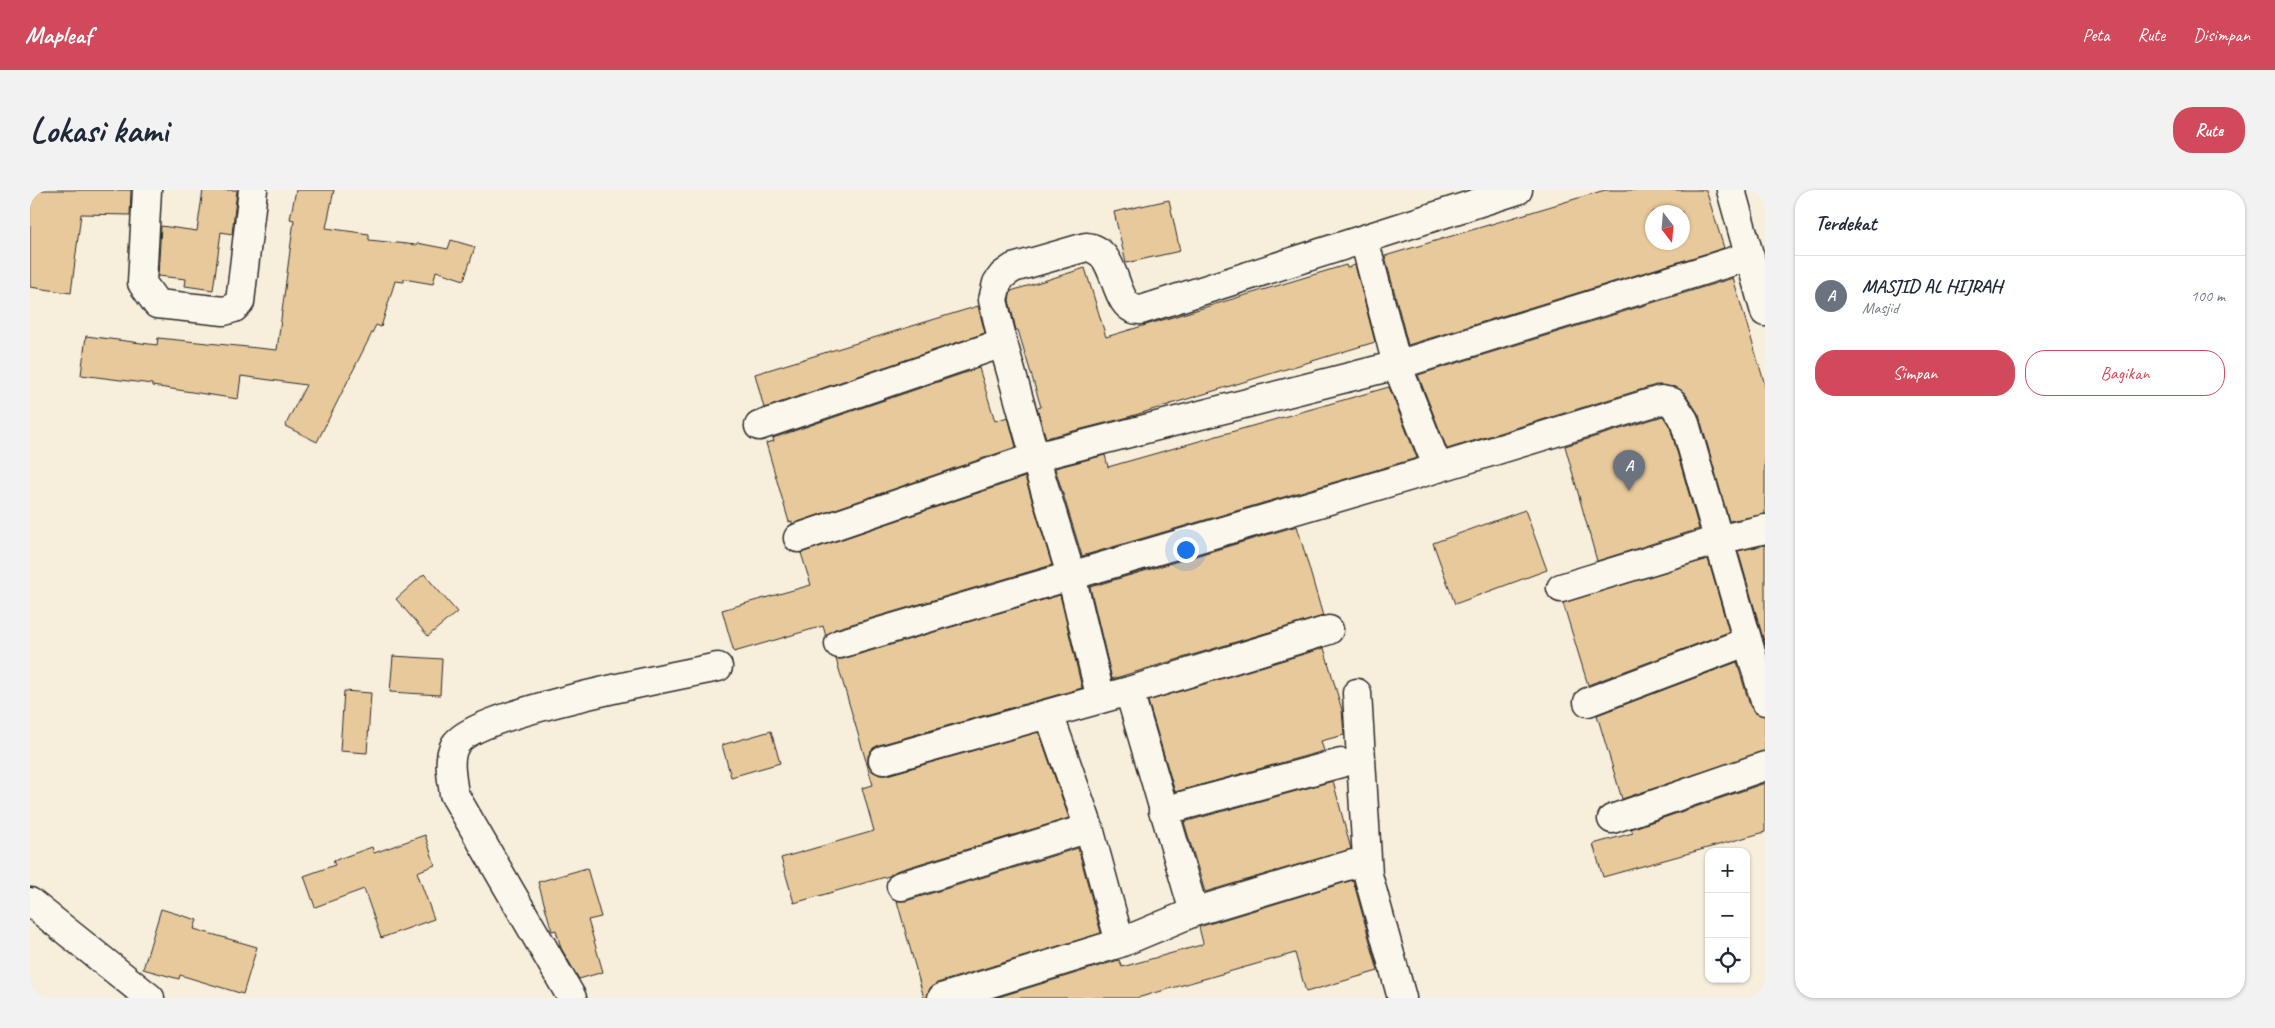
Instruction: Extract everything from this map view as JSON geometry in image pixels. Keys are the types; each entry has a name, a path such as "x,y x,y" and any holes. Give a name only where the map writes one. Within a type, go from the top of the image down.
{"street":[{"path":"147,190 142,283 157,304 224,311 234,308 240,302 253,190"},
{"path":"1101,699 1071,575 1035,457 993,300 997,283 1003,275 1013,268 1086,247 1093,248 1105,256 1124,302 1137,310 1518,190"},
{"path":"1731,190 1765,312"},
{"path":"1364,239 1397,365 1438,468"},
{"path":"798,538 1035,457 1397,365 1750,256"},
{"path":"759,426 1003,343"},
{"path":"840,644 1438,468 1661,400 1672,402 1684,420 1746,642 1765,701"},
{"path":"1561,588 1718,540 1765,529"},
{"path":"883,760 1129,692 1329,630"},
{"path":"1588,702 1746,642"},
{"path":"572,998 454,794 450,756 456,743 483,727 585,694 718,668"},
{"path":"1129,692 1194,912"},
{"path":"1357,693 1368,875 1402,998"},
{"path":"1050,714 1089,828 1120,943"},
{"path":"1163,811 1341,762"},
{"path":"1612,820 1765,766"},
{"path":"901,886 1089,828"},
{"path":"942,998 1120,943 1194,912 1353,864"},
{"path":"30,902 150,998"}],"building":[{"path":"32,190 131,190 130,215 81,214 71,293 30,287 30,209"},
{"path":"203,190 237,190 232,234 221,232 213,290 185,286 186,279 158,276 161,226 197,231"},
{"path":"296,190 334,190 326,228 369,234 369,240 416,245 417,243 448,249 451,240 475,247 464,280 436,271 433,284 404,279 404,282 395,281 381,327 376,325 317,442 285,426 306,385 241,376 238,399 152,386 152,384 81,375 86,336 157,345 158,338 277,350 294,220 290,219"},
{"path":"1605,190 1706,190 1724,248 1408,345 1385,256"},
{"path":"1169,200 1180,251 1126,263 1114,212"},
{"path":"1346,265 1347,268 1355,265 1375,342 1125,418 1046,438 1037,408 1041,407 1018,330 1016,330 1009,300 1011,291 1085,268 1106,337"},
{"path":"1733,278 1765,385 1765,514 1729,521 1699,415 1685,393 1675,387 1656,385 1447,449 1418,375"},
{"path":"978,306 985,333 764,408 755,374"},
{"path":"979,368 995,421 1008,417 1016,447 792,524 792,521 789,522 766,443 774,441 773,438"},
{"path":"1389,387 1417,458 1082,556 1055,468 1105,455 1108,467"},
{"path":"1663,416 1670,427 1699,529 1597,561 1565,446"},
{"path":"1025,477 1052,565 835,629 826,636 823,626 734,652 722,610 811,585 801,553"},
{"path":"1525,510 1547,570 1455,604 1433,543"},
{"path":"1297,526 1323,616 1112,679 1090,587"},
{"path":"1765,545 1765,645 1738,551"},
{"path":"1708,559 1729,632 1588,685 1563,603"},
{"path":"424,574 457,612 428,636 396,599"},
{"path":"1060,595 1082,688 879,745 872,749 868,756 868,764 872,771 880,775 887,775 1039,732 1069,818 896,871 889,876 794,903 781,858 874,831 862,788 873,785 836,659 843,659"},
{"path":"1324,648 1342,710 1344,735 1321,741 1324,751 1175,792 1148,701"},
{"path":"393,656 442,659 440,695 390,692"},
{"path":"1737,662 1750,706 1755,713 1765,716 1765,751 1622,799 1597,715"},
{"path":"344,691 371,693 367,753 340,751"},
{"path":"771,731 780,763 731,777 722,745"},
{"path":"1333,781 1351,849 1205,892 1184,822"},
{"path":"1765,783 1765,832 1603,877 1593,844 1633,833 1631,829"},
{"path":"425,835 435,865 417,872 434,919 381,938 364,889 315,907 304,876 335,865 333,861 372,847 374,853"},
{"path":"1078,848 1101,933 937,983 930,988 927,998 924,998 897,901 906,901"},
{"path":"587,868 601,917 588,920 603,972 579,979 561,948 556,930 552,931 538,882"},
{"path":"1353,880 1378,971 1306,992 1295,953 1137,998 995,998 1119,960 1122,967 1201,945 1203,943 1199,927"},
{"path":"161,909 197,920 194,929 257,947 243,994 180,975 179,979 143,969"}],"place":[{"name":"MASJID AL HIJRAH","path":"1629,491"}]}
